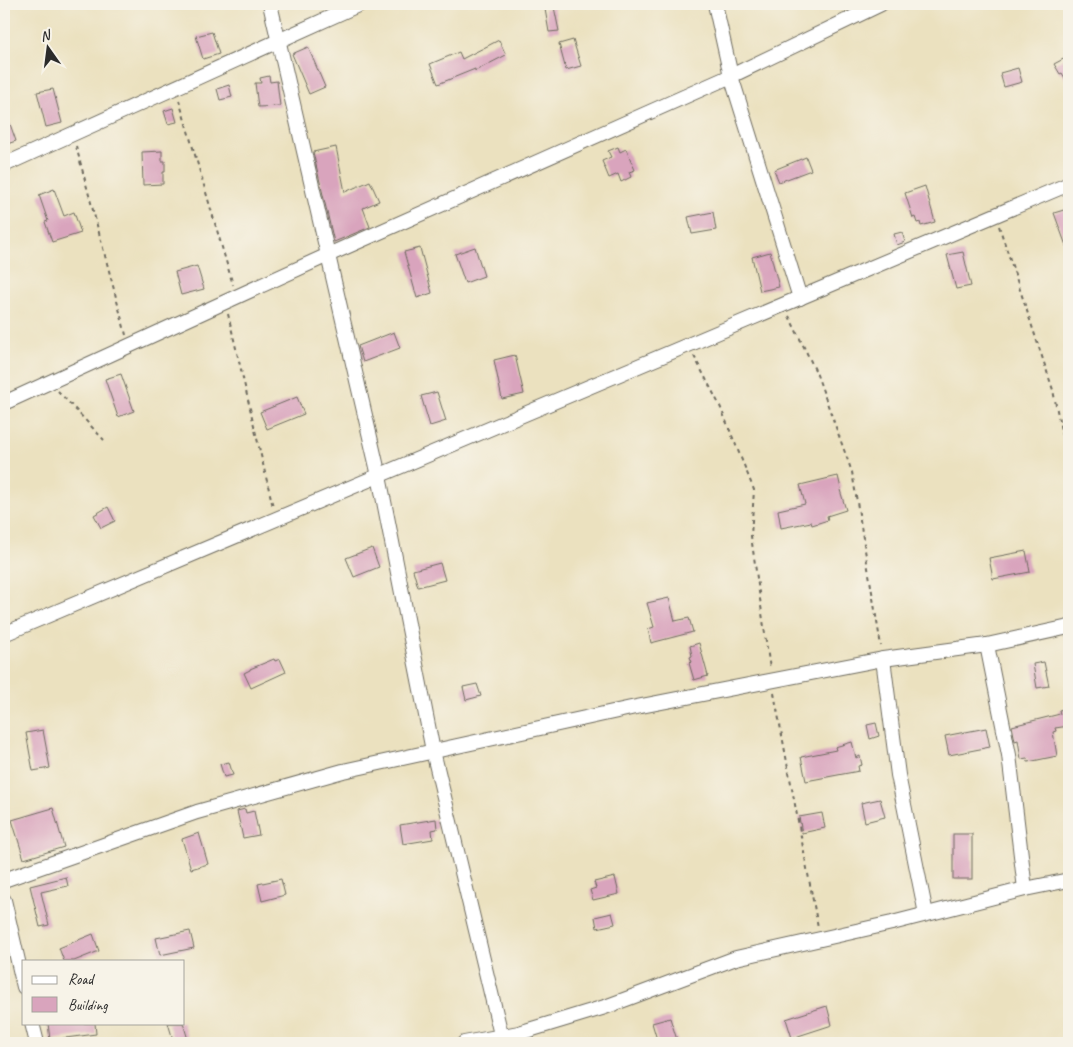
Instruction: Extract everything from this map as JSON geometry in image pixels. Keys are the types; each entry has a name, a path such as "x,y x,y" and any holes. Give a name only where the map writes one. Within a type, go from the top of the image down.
{"street":[{"path":"270,4 379,476 433,751 502,1040"},
{"path":"4,165 360,4"},
{"path":"715,4 731,76 800,298"},
{"path":"4,403 328,255 731,76 881,4"},
{"path":"4,634 1069,184"},
{"path":"4,880 197,812 343,771 631,708 883,659 986,645 1069,627"},
{"path":"986,645 1010,755 1025,889"},
{"path":"883,659 898,775 926,914"},
{"path":"464,1043 502,1040 605,1007 736,958 1069,880"},
{"path":"4,900 22,978"},
{"path":"32,1024 37,1043"}],"path":[{"path":"176,88 231,300 276,519"},
{"path":"73,134 129,346"},
{"path":"996,215 1053,390 1069,471"},
{"path":"784,304 816,372 852,472 883,659"},
{"path":"689,344 720,406 754,490 751,536 772,681 820,939"},
{"path":"49,382 104,440"}],"building":[{"path":"554,7 559,31 549,32 545,9"},
{"path":"212,32 219,54 203,59 196,36"},
{"path":"499,40 506,55 475,71 475,69 438,84 430,64 459,52 462,59"},
{"path":"573,40 581,66 566,70 559,44"},
{"path":"308,47 325,87 309,94 292,54"},
{"path":"1069,56 1069,85 1054,64"},
{"path":"1018,68 1022,82 1004,87 1000,73"},
{"path":"269,76 270,82 277,81 280,106 258,107 255,83 261,83 260,78"},
{"path":"229,85 232,97 220,100 217,89"},
{"path":"53,89 62,123 46,127 37,92"},
{"path":"173,108 177,122 168,124 164,111"},
{"path":"4,110 16,141 4,145"},
{"path":"336,147 345,192 370,181 379,201 363,208 370,227 334,242 313,152"},
{"path":"618,147 620,152 626,149 635,170 629,172 631,177 621,182 618,174 609,178 602,161 611,157 608,151"},
{"path":"162,151 162,161 165,161 163,184 143,185 142,152"},
{"path":"806,157 811,170 779,182 774,170"},
{"path":"925,186 935,222 921,226 920,222 917,223 915,217 913,218 905,193"},
{"path":"54,189 64,216 74,212 81,233 52,242 45,222 48,221 39,195"},
{"path":"1067,209 1069,215 1068,251 1054,213"},
{"path":"713,212 716,230 692,234 688,217"},
{"path":"902,232 905,242 897,245 894,234"},
{"path":"475,247 484,276 465,283 455,254"},
{"path":"420,248 432,293 417,298 404,252"},
{"path":"770,252 779,287 760,291 752,257"},
{"path":"963,252 971,286 956,289 947,255"},
{"path":"197,266 204,289 181,295 175,272"},
{"path":"394,332 400,348 363,362 358,346"},
{"path":"515,355 524,394 502,399 494,360"},
{"path":"121,374 134,411 118,417 105,379"},
{"path":"437,392 446,421 430,426 421,396"},
{"path":"297,397 304,414 267,429 260,412"},
{"path":"838,476 846,510 827,516 828,520 812,525 811,522 781,528 778,510 805,504 800,485"},
{"path":"108,507 115,521 101,528 94,515"},
{"path":"372,548 379,567 354,577 346,558"},
{"path":"1026,551 1030,572 993,579 989,558"},
{"path":"440,563 445,580 418,587 413,570"},
{"path":"669,598 675,621 689,618 693,632 651,643 648,629 654,627 647,603"},
{"path":"699,643 708,676 694,680 689,663 692,662 690,646"},
{"path":"274,659 275,661 280,659 286,672 251,688 244,673"},
{"path":"1044,662 1049,686 1037,688 1033,664"},
{"path":"477,684 481,696 466,700 463,687"},
{"path":"1069,708 1069,726 1055,728 1056,731 1053,732 1057,756 1028,762 1027,758 1021,759 1018,740 1015,741 1012,726 1060,714 1059,710"},
{"path":"876,723 879,736 870,739 867,725"},
{"path":"986,728 990,747 949,755 945,736"},
{"path":"43,730 50,768 33,771 26,733"},
{"path":"852,742 856,758 860,756 862,765 858,766 859,771 806,781 801,757 836,750 835,747"},
{"path":"229,762 233,775 224,777 220,764"},
{"path":"880,799 885,817 865,822 861,803"},
{"path":"53,808 64,847 24,859 12,820"},
{"path":"245,809 246,813 254,811 259,835 243,838 237,811"},
{"path":"822,813 825,828 802,833 799,817"},
{"path":"436,819 437,829 432,830 433,839 403,844 400,825"},
{"path":"199,833 208,864 191,869 182,839"},
{"path":"953,834 972,834 972,879 953,879"},
{"path":"66,877 68,886 41,892 49,925 40,927 30,886"},
{"path":"615,877 619,894 593,900 590,890 596,888 594,882"},
{"path":"281,879 285,895 262,901 258,884"},
{"path":"612,913 615,924 597,928 595,917"},
{"path":"190,931 194,948 160,955 156,938"},
{"path":"93,934 99,951 76,960 64,960 59,948"},
{"path":"827,1006 832,1025 792,1038 786,1019"},
{"path":"670,1018 678,1043 658,1043 652,1023"},
{"path":"48,1024 95,1024 96,1034 50,1040"},
{"path":"168,1024 183,1024 189,1043 174,1043"}]}
